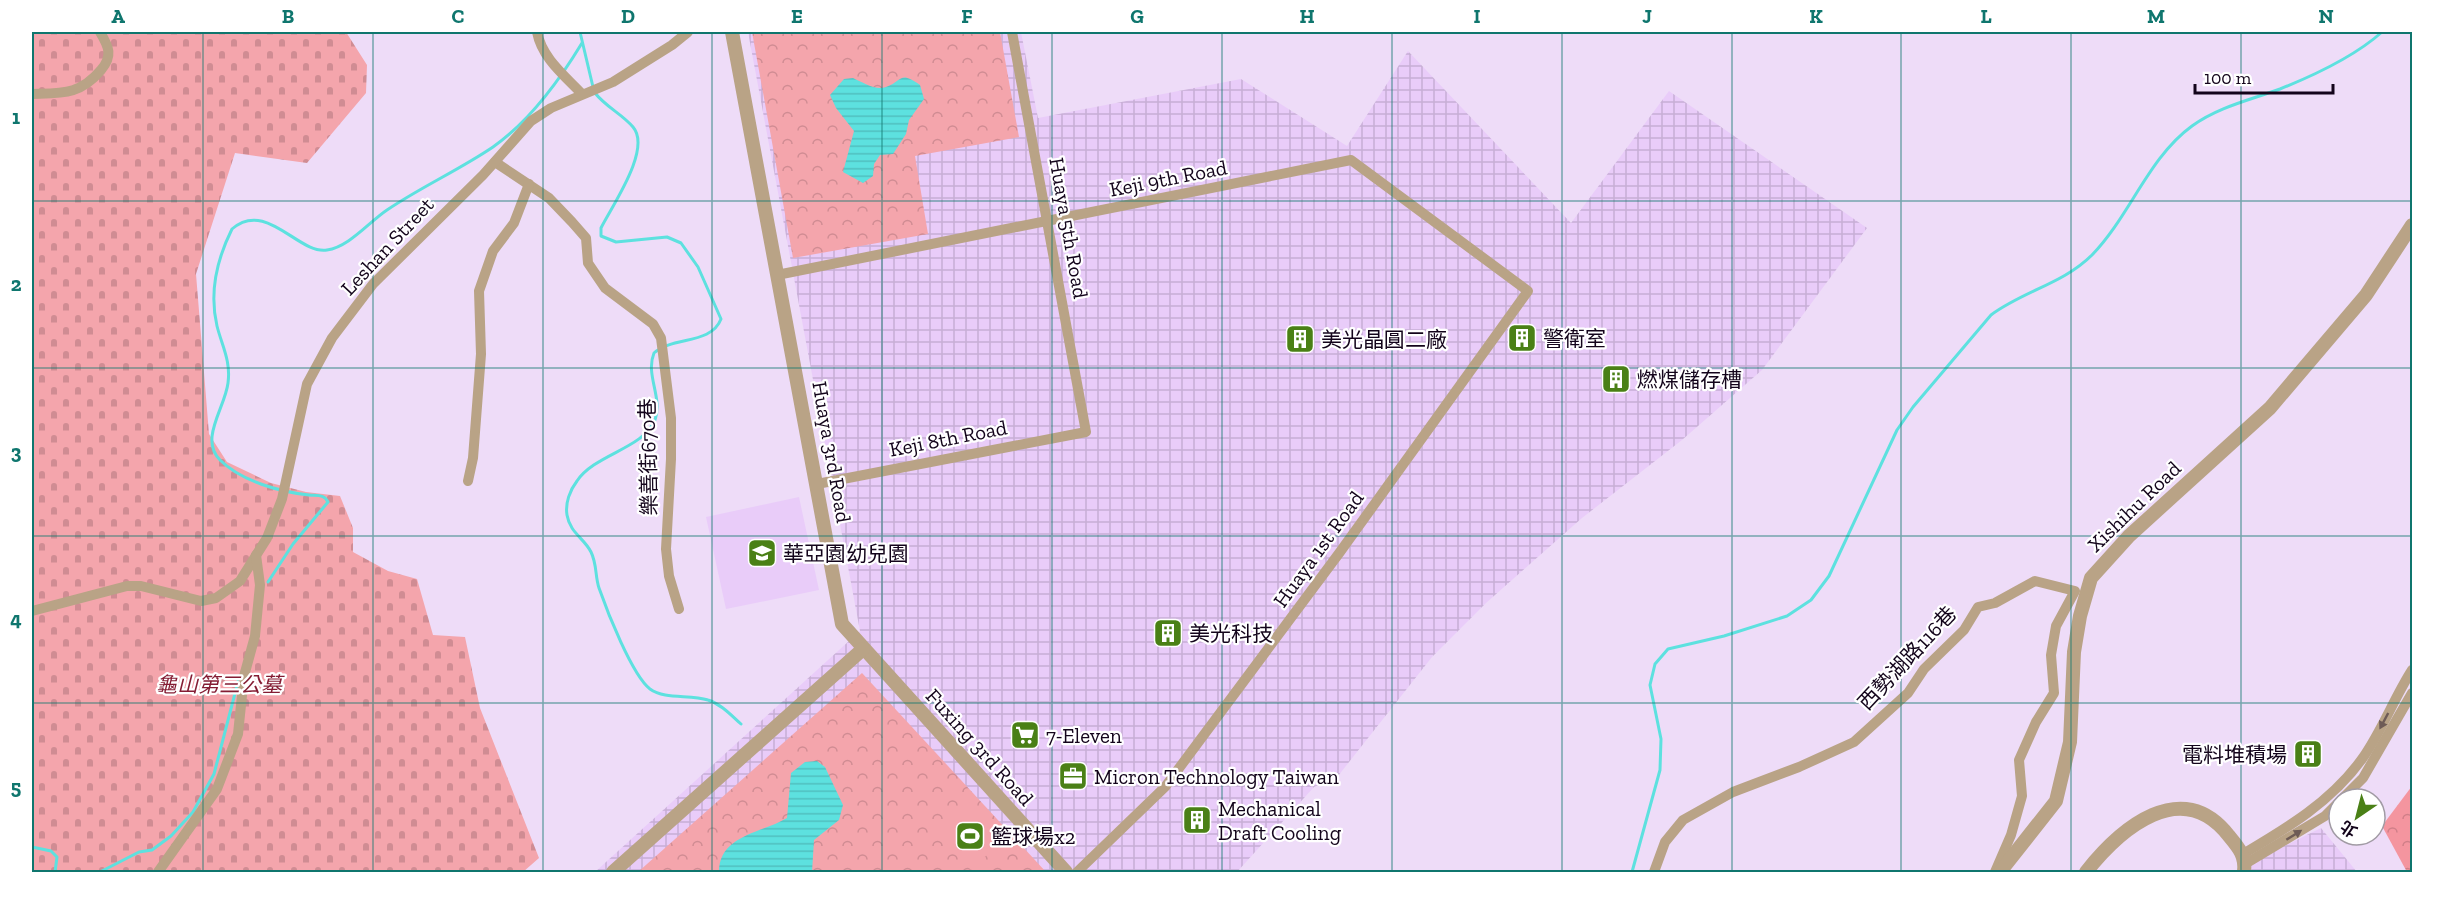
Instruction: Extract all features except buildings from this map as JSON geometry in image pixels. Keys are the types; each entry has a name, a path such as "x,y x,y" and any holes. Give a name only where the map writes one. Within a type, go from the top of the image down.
{"street":[{"path":"32,94 67,93 89,84 109,60 109,48 100,32"},
{"path":"537,32 539,43 552,64 585,93"},
{"name":"Leshan Street","path":"256,555 267,538 282,499 288,478 300,407 307,384 332,338 373,284 495,162 531,121 551,108 613,82 672,45 688,32"},
{"name":"Huaya 3rd Road","path":"732,32 817,484 839,618 846,630 863,649"},
{"name":"Huaya 5th Road","path":"1012,32 1086,432"},
{"name":"Keji 9th Road","path":"777,275 1351,160 1528,291"},
{"name":"樂善街670巷","path":"495,162 549,198 586,238 588,263 605,288 653,324 661,338 671,418 666,549 669,576 679,609"},
{"path":"468,481 473,458 481,354 478,291 493,251 514,222 529,184"},
{"name":"Xishihu Road","path":"2000,873 2056,801 2070,742 2077,634 2091,578 2129,536 2270,408 2366,295 2412,225"},
{"name":"Huaya 1st Road","path":"1077,873 1165,787 1340,552 1528,291"},
{"name":"Keji 8th Road","path":"817,484 1086,432"},
{"path":"32,611 127,586 141,586 201,601 216,598 240,581 256,555"},
{"path":"158,873 217,789 238,734 244,676 255,636 260,585 256,555"},
{"name":"西勢湖路116巷","path":"1654,873 1665,842 1683,820 1733,792 1799,767 1854,742 1908,693 1924,669 1964,630 1978,607 1995,603 2035,581 2075,591 2056,626 2051,655 2054,693 2036,722 2019,760 2022,796 2011,835 1995,873"},
{"path":"618,871 863,649"},
{"name":"Fuxing 3rd Road","path":"863,649 1066,873"},
{"path":"2244,863 2312,810 2345,780 2385,721 2412,670"},
{"path":"2354,787 2363,778 2412,693"},
{"path":"2086,873 2102,852 2132,825 2157,813 2174,809 2188,809 2207,817 2224,829 2244,863"},
{"path":"2244,863 2327,814"}],"shaded area":[{"path":"748,32 1021,32 1038,118 1241,79 1347,146 1408,51 1571,223 1669,91 1867,228 1762,370 1682,440 1582,518 1486,603 1432,657 1338,776 1314,787 1237,872 595,872 860,631"},
{"path":"853,78 869,86 882,88 901,78 908,78 920,85 924,99 909,120 906,134 893,154 880,155 874,164 873,176 863,183 843,172 854,131 836,108 830,95 844,79"},
{"name":"華亞園幼兒園","path":"799,497 819,590 726,609 706,517"},
{"path":"817,761 825,767 843,805 839,820 814,840 812,872 719,872 726,850 734,843 787,818 791,773 805,762"},
{"path":"2321,828 2327,835 2327,847 2337,847 2357,872 2237,872 2238,869"}],"green space":[{"name":"龜山第三公墓","path":"32,32 346,32 367,65 366,93 307,163 235,153 196,274 209,434 227,462 271,483 306,492 340,496 353,528 353,552 388,571 417,579 433,635 465,637 480,708 539,858 523,872 32,872"},
{"path":"752,32 1000,32 1019,137 915,156 928,234 793,258"},
{"path":"862,673 1046,872 638,872"},
{"path":"2412,786 2412,872 2407,872 2387,835 2387,819"},
{"name":"籃球場x2","path":"969,802 1004,839 971,870 937,833"}],"waterway":[{"path":"580,32 593,87"},
{"path":"1632,872 1660,770 1661,739 1650,685 1655,664 1668,649 1724,636 1787,616 1811,600 1829,576 1897,430 1913,407 1991,315 2068,273 2092,255 2117,223 2163,154 2192,126 2223,109 2280,89 2320,71 2347,57 2382,32"},
{"path":"268,582 293,544 328,502 322,497 286,491 250,480 229,467 214,452 213,433 226,393 229,375 217,326 214,288 222,252 232,229 245,221 257,220 270,224 316,249 327,250 343,244 387,210 507,137 543,100 582,43"},
{"path":"595,93 629,122 638,137 638,149 634,163 601,228 601,236 616,242 667,237 681,243 698,267 721,319 709,333 671,344 654,353 651,370 657,403 655,420 640,438 585,472 570,493 567,501 567,515 574,531 591,552 599,588 608,612 628,657 643,682 650,689 663,695 701,698 713,702 741,724"},
{"path":"100,872 139,852 152,850 171,836 193,812 214,774 239,678"},
{"path":"32,847 51,851 57,857 55,872"}],"place":[{"name":"警衛室","path":"1522,338"},
{"name":"美光晶圓二廠","path":"1300,339"},
{"name":"燃煤儲存槽","path":"1616,379"},
{"name":"華亞園幼兒園","path":"762,553"},
{"name":"美光科技","path":"1168,633"},
{"name":"7-Eleven","path":"1025,735"},
{"name":"電料堆積場","path":"2308,754"},
{"name":"Micron Technology Taiwan","path":"1073,776"},
{"name":"Mechanical Draft Cooling","path":"1197,820"},
{"name":"籃球場x2","path":"970,836"}]}
